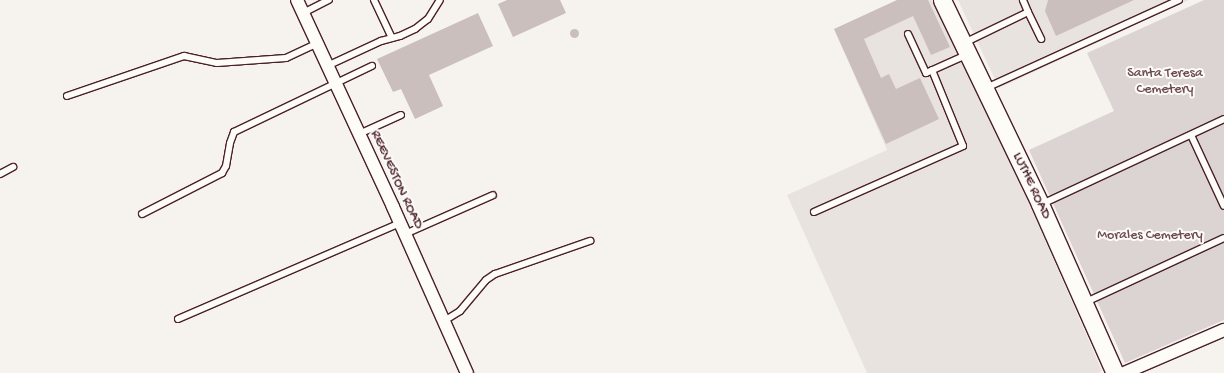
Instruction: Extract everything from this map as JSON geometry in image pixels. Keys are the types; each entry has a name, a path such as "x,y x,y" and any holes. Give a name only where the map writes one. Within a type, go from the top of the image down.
{"street":[{"name":"REEVESTON ROAD","path":"297,0 326,66 403,228 467,373"},
{"name":"LUTHE ROAD","path":"942,0 1040,204 1115,373"},
{"path":"1124,373 1224,330"}],"lane":[{"path":"302,13 328,0"},
{"path":"374,0 392,38"},
{"path":"326,66 368,47 415,30 428,19 440,0"},
{"path":"1023,0 1041,39"},
{"path":"984,89 1178,0"},
{"path":"908,34 926,73 1028,12"},
{"path":"67,96 184,56 218,62 286,58 316,44"},
{"path":"142,214 222,173 226,166 230,143 234,132 372,66"},
{"path":"814,212 963,146 932,70"},
{"path":"359,134 401,115"},
{"path":"1040,204 1224,119"},
{"path":"1191,135 1224,206"},
{"path":"0,174 13,167"},
{"path":"178,319 403,228 493,194"},
{"path":"1084,303 1224,238"},
{"path":"444,321 460,310 486,280 495,274 590,241"}],"shaded area":[{"path":"898,0 937,0 1013,166 1102,371 1098,373 867,373 787,195 887,150 834,29"},
{"path":"958,0 1189,0 999,88"}],"green space":[{"path":"1204,0 1224,0 1224,320 1125,363 1029,150 1114,111 1087,53"}],"building":[{"path":"507,0 560,0 566,13 513,37 498,4"},
{"path":"897,0 928,0 950,47 931,55 913,16 864,39 881,78 889,74 896,89 920,78 939,119 886,144 834,29"},
{"path":"1048,0 1134,0 1056,36 1045,11"},
{"path":"478,13 493,46 429,75 443,106 415,119 401,89 393,92 377,59"},
{"path":"574,28 579,33 574,38 569,33"}],"park label":[{"name":"Santa Teresa Cemetery","path":"1165,82"},
{"name":"Morales Cemetery","path":"1150,236"}]}
